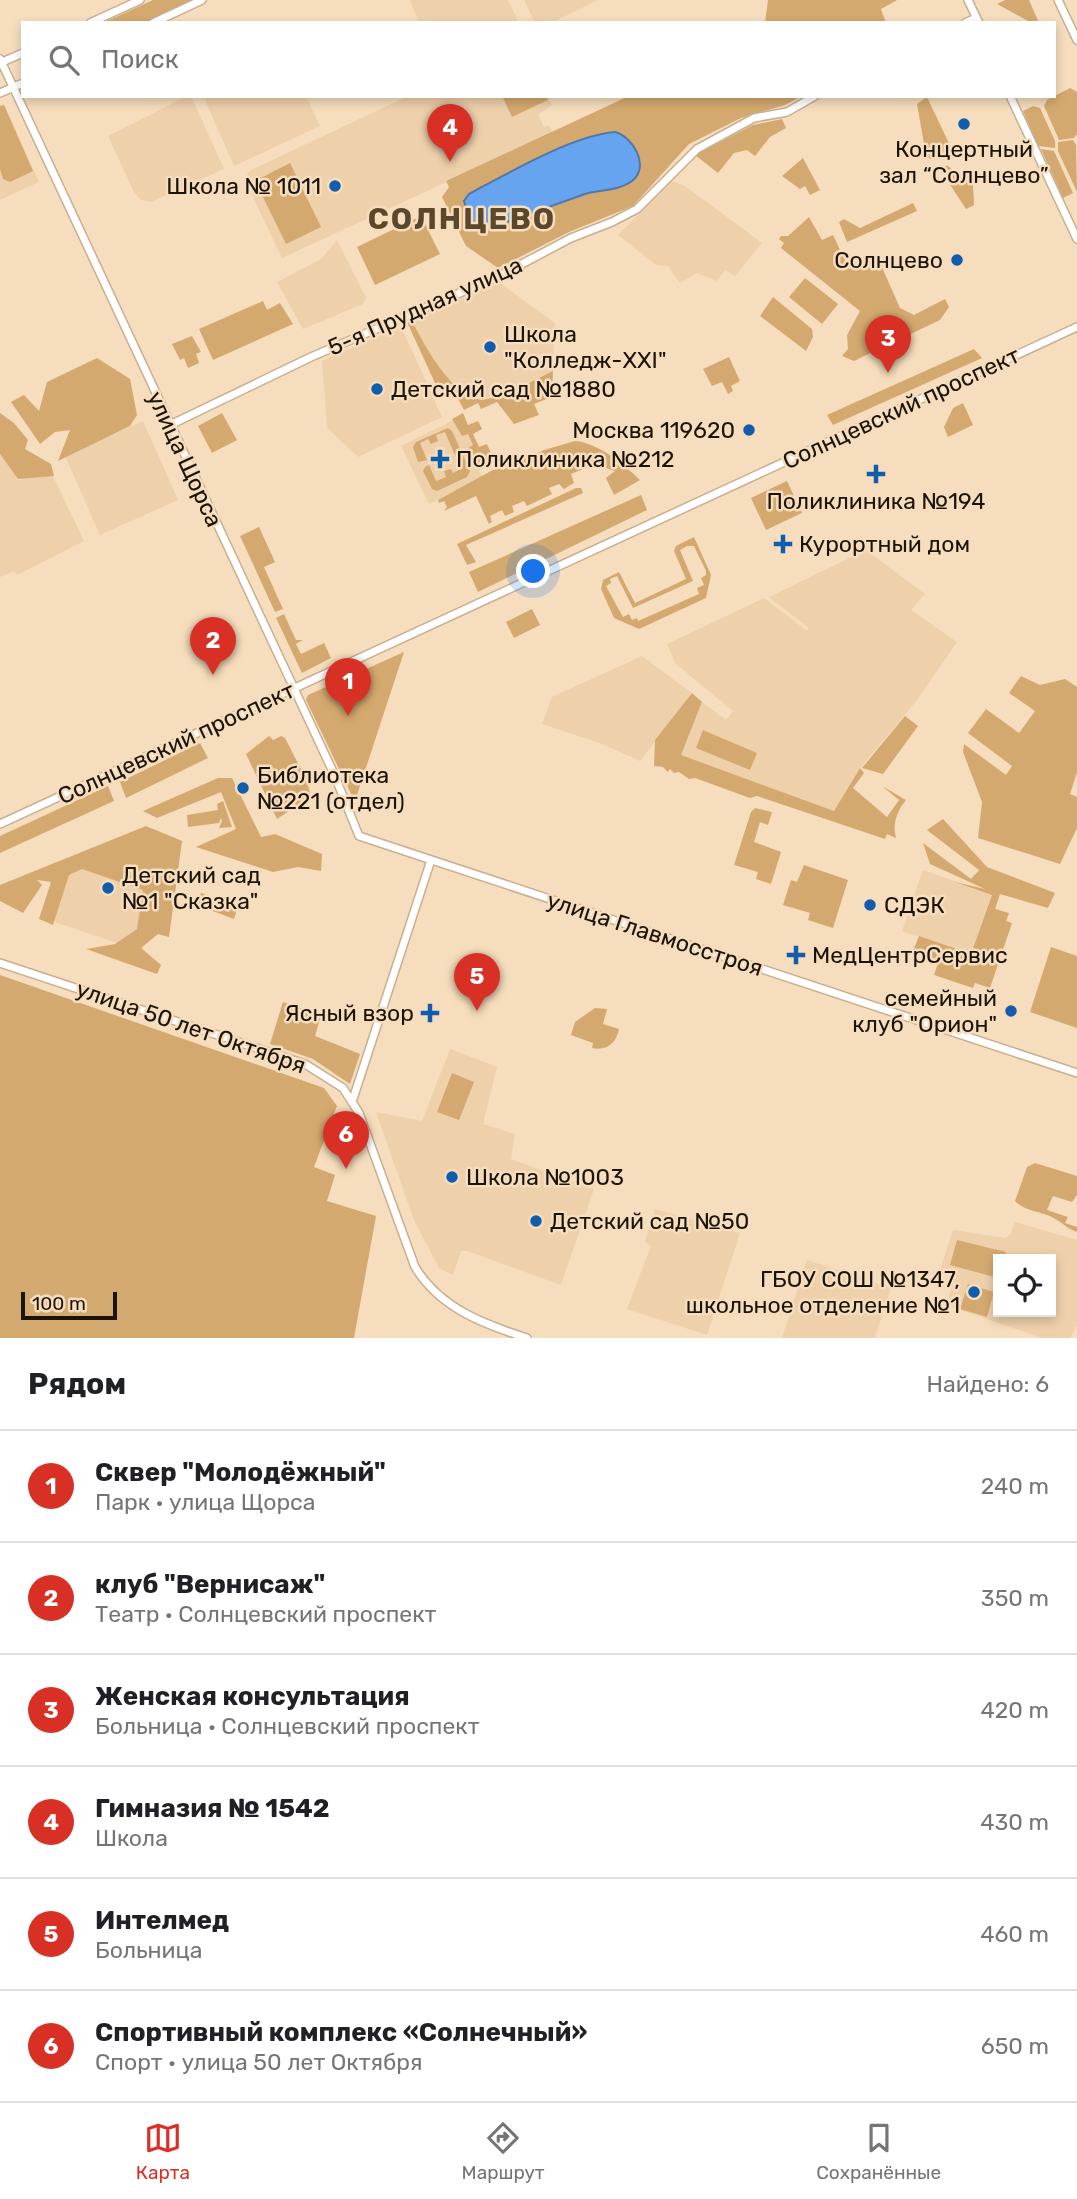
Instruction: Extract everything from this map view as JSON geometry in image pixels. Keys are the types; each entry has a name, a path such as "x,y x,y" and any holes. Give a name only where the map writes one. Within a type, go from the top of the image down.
{"street":[{"path":"94,21 140,0"},
{"path":"157,21 202,0"},
{"path":"968,0 977,20"},
{"path":"1058,0 1077,40"},
{"path":"0,61 21,54"},
{"name":"улица Щорса","path":"0,61 343,793 356,831"},
{"path":"0,93 21,84"},
{"name":"5-я Прудная улица","path":"170,425 311,357 486,281 571,238 621,218 638,209 696,149 754,118 787,113 812,98"},
{"path":"1011,98 1077,239"},
{"name":"Солнцевский проспект","path":"0,824 1077,327"},
{"name":"улица Главмосстроя","path":"356,831 360,836 431,860 1077,1073"},
{"path":"353,1099 431,860"},
{"name":"улица 50 лет Октября","path":"0,962 288,1058 326,1075 353,1099 415,1267 423,1279 459,1311 527,1338"}],"shaded area":[{"path":"153,0 194,0 149,21 107,21"},
{"path":"410,0 508,0 518,21 418,21"},
{"path":"524,0 598,0 555,21 534,21"},
{"path":"768,0 897,0 881,9 885,21 765,21"},
{"path":"1005,0 1029,0 1038,21 1028,21 997,4"},
{"path":"1070,88 1077,92 1077,134 1074,138 1059,140 1044,106 1047,100 1056,98 1056,95"},
{"path":"183,98 192,98 224,169 151,202 141,200 134,192 108,136"},
{"path":"204,98 307,98 320,126 234,166"},
{"path":"404,98 549,98 552,105 538,115 544,127 549,125 553,133 282,258 245,180 249,171"},
{"path":"503,98 547,98 548,100 512,117"},
{"path":"625,98 798,98 785,105 741,118 689,144 633,206 569,232 498,268 466,246 442,197 449,187 446,181"},
{"path":"927,98 956,158 930,159 926,155 917,104"},
{"path":"4,104 39,182 0,200 0,106"},
{"path":"4,105 33,171 10,182 3,179 0,169 0,106"},
{"path":"1033,106 1040,108 1055,141 1055,148 1038,146 1023,111"},
{"path":"782,119 786,128 770,137 755,156 747,150 734,153 718,173 695,155 753,125"},
{"path":"1073,140 1076,145 1077,192 1058,151 1058,142"},
{"path":"1041,149 1054,151 1073,193 1063,198"},
{"path":"803,158 820,190 810,195 805,186 800,189 782,176"},
{"path":"290,163 321,227 286,244 255,181"},
{"path":"937,165 948,166 973,186 974,205 966,209"},
{"path":"672,181 685,186 762,243 735,276 725,270 717,281 697,273 680,283 668,266 656,265 618,235"},
{"path":"913,203 917,211 847,242 839,222 844,219 860,228"},
{"path":"421,216 440,254 375,285 357,247"},
{"path":"809,217 822,240 833,235 849,269 877,256 900,308 914,315 945,299 949,307 940,320 854,361 842,356 848,349 847,335 860,311 781,248 784,243 779,239 781,236 788,236"},
{"path":"337,240 366,298 363,304 303,329 277,282 321,259"},
{"path":"805,278 838,304 822,324 789,297"},
{"name":"Школа \"Колледж-XXI\"","path":"497,281 555,323 553,371 486,400 472,397 439,372 412,321"},
{"path":"773,297 812,329 813,337 806,351 760,316"},
{"path":"263,301 267,310 280,303 293,324 213,360 199,329"},
{"path":"412,321 442,371 464,393 476,399 488,399 513,391 553,371 552,397 534,404 539,415 514,424 497,402 481,409 478,403 464,410 455,393 435,383 407,322"},
{"name":"Детский сад №1880","path":"401,326 442,417 358,457 327,428 322,361"},
{"path":"192,336 201,352 196,354 199,363 188,368 184,358 180,360 172,344"},
{"path":"974,349 982,358 833,425 827,415"},
{"path":"729,357 740,381 731,386 733,391 728,394 722,382 712,386 703,369"},
{"path":"97,358 130,379 137,415 130,426 58,461 70,430 55,432 40,444 11,402 24,395 39,411 47,382"},
{"path":"963,403 973,425 948,437 944,427 953,408"},
{"path":"0,413 14,423 28,440 25,449 51,464 54,476 18,479 0,454"},
{"path":"222,413 237,440 212,453 198,426"},
{"path":"463,413 468,425 478,421 482,429 473,434 479,447 487,444 495,463 479,470 468,448 473,445 468,434 462,436 452,419"},
{"name":"Поликлиника №212","path":"454,420 462,436 468,433 473,445 468,448 483,478 429,504 401,446"},
{"path":"143,421 178,500 100,535 65,456"},
{"path":"448,428 452,431 470,471 467,477 437,491 432,489 423,471 425,467 429,465 436,481 446,477 444,471 451,469 453,473 461,469 445,432 436,435 438,441 431,444 428,439 420,443 427,460 418,462 413,447 416,442"},
{"path":"0,440 18,481 49,468 84,541 17,575 14,571 0,577"},
{"path":"575,441 601,450 640,480 614,495 606,478 615,471 603,467 600,462 571,474 574,483 564,489 559,484 549,488 552,494 527,506 524,501 512,506 514,512 505,516 502,510 490,516 492,522 489,524 476,496 444,511 447,507 444,501 439,503 438,500 500,466 503,470 544,450"},
{"path":"787,481 802,513 766,530 751,498"},
{"path":"581,488 583,493 466,545 476,562 467,565 457,544"},
{"path":"641,495 647,510 478,592 469,572"},
{"path":"259,527 275,562 264,567 283,609 275,612 240,536"},
{"path":"694,537 711,575 706,598 639,629 614,618 601,589 603,580 619,572 635,603 686,579 674,551 676,546","holes":["694,546 706,571 706,575 701,578 704,585 697,588 699,594 638,621 637,618 632,620 629,614 623,617 606,586 611,583 610,579 617,576 633,608 693,581 680,550"]},
{"path":"866,550 925,594 911,610 957,642 917,700 860,768 834,812 681,755 702,702 726,720 733,711 675,663 667,644 764,598 807,631 809,628 769,597"},
{"path":"532,609 540,625 514,638 506,622"},
{"path":"284,614 296,640 303,640 296,644 301,654 324,643 331,658 302,673 276,618"},
{"path":"404,652 357,795 353,798 306,700 308,695"},
{"path":"642,656 692,693 640,761 600,743 542,724 552,697"},
{"path":"1021,676 1040,685 1065,679 1077,687 1077,772 1070,794 1077,797 1077,828 1060,864 978,838 982,802 963,752 964,744 1006,775 1012,766 968,733 986,709 1019,733 1035,711 1009,693"},
{"path":"692,693 702,702 681,755 834,811 860,768 864,773 853,788 887,817 899,800 882,786 906,800 896,818 896,838 887,834 885,839 757,796 750,798 695,778 689,779 670,769 668,772 663,767 654,766 655,740"},
{"path":"905,716 918,726 883,774 862,768"},
{"path":"703,730 757,753 750,770 696,748"},
{"path":"269,736 273,740 281,736 285,738 306,779 311,796 277,819 246,754"},
{"path":"200,743 208,758 126,798 120,782"},
{"path":"218,778 232,778 261,837 275,834 322,854 321,871 298,867 273,872 196,847 236,829 221,792 157,818 143,811"},
{"path":"108,786 114,801 0,853 0,836"},
{"path":"223,801 232,827 219,828 221,818 219,823 188,827 187,815 218,810 217,804"},
{"path":"755,808 772,812 768,825 760,822 754,842 781,852 771,884 756,879 758,872 734,865 751,812"},
{"path":"943,819 987,867 1055,893 1048,908 1000,894 995,909 1009,913 1006,921 1012,923 990,988 975,983 973,988 934,975 939,960 913,951 919,936 971,954 992,895 955,882 985,889 930,864 923,843 971,879 979,870 927,830"},
{"path":"146,826 182,841 169,937 158,934 141,948 161,965 157,974 86,949 115,944 137,929 143,890 82,869 69,875 53,925 39,919 51,882 37,880 42,885 23,913 0,901 0,885"},
{"name":"Детский сад №1 \"Сказка\"","path":"153,829 183,841 141,951 40,917 54,875"},
{"path":"804,865 848,880 833,928 808,920 810,913 783,905 791,880 797,882"},
{"path":"923,870 992,894 971,954 902,931"},
{"path":"201,893 238,906 234,919 197,905"},
{"path":"1051,947 1077,956 1077,1028 1030,1012"},
{"path":"0,975 324,1088 337,1106 314,1167 335,1175 327,1201 376,1216 354,1338 0,1338"},
{"path":"283,1002 321,1015 315,1036 360,1054 350,1084 313,1059 270,1044"},
{"path":"595,1008 607,1009 603,1024 619,1029 613,1042 602,1048 592,1048 593,1043 571,1035 575,1022"},
{"name":"Школа №1003","path":"450,1049 497,1067 483,1124 515,1134 511,1159 594,1189 561,1285 467,1251 461,1251 453,1275 439,1268 414,1220 376,1112 422,1121"},
{"path":"452,1073 474,1082 459,1120 437,1112"},
{"path":"1035,1163 1077,1176 1077,1195 1072,1202 1053,1196 1047,1210 1068,1217 1065,1223 1077,1227 1077,1232 1052,1217 1025,1208 1015,1201 1027,1167"},
{"path":"655,1209 740,1233 707,1335 627,1309 651,1246 645,1242"},
{"name":"ГБОУ СОШ №1347, школьное отделение №1","path":"1015,1222 1077,1240 1077,1325 1070,1338 1042,1338 946,1305 955,1278 939,1273 953,1230 1005,1238 1010,1235"},
{"path":"957,1240 1006,1252 993,1254 993,1277 950,1265"},
{"path":"807,1260 891,1288 875,1338 782,1338"},
{"path":"968,1284 993,1292 987,1317 960,1309"}],"water":[{"path":"615,132 628,139 637,152 640,168 632,181 615,188 585,194 490,228 472,227 464,201 469,194 562,147"}],"place":[{"name":"Концертный зал “Солнцево”","path":"964,124"},
{"name":"Гимназия № 1542","path":"450,162"},
{"name":"Школа № 1011","path":"335,186"},
{"name":"Солнцево","path":"957,260"},
{"name":"Школа \"Колледж-XXI\"","path":"490,347"},
{"name":"Женская консультация","path":"888,373"},
{"name":"Детский сад №1880","path":"377,389"},
{"name":"Москва 119620","path":"749,430"},
{"name":"Поликлиника №212","path":"440,459"},
{"name":"Поликлиника №194","path":"876,474"},
{"name":"Курортный дом","path":"783,544"},
{"name":"клуб \"Вернисаж\"","path":"213,675"},
{"name":"Сквер \"Молодёжный\"","path":"348,716"},
{"name":"Библиотека №221 (отдел)","path":"243,788"},
{"name":"Детский сад №1 \"Сказка\"","path":"108,888"},
{"name":"СДЭК","path":"870,905"},
{"name":"МедЦентрСервис","path":"796,955"},
{"name":"Интелмед","path":"477,1011"},
{"name":"семейный клуб \"Орион\"","path":"1011,1011"},
{"name":"Ясный взор","path":"430,1013"},
{"name":"Спортивный комплекс «Солнечный»","path":"346,1169"},
{"name":"Школа №1003","path":"452,1177"},
{"name":"Детский сад №50","path":"536,1221"},
{"name":"ГБОУ СОШ №1347, школьное отделение №1","path":"974,1292"}],"district":[{"name":"СОЛНЦЕВО","path":"462,219"}]}
